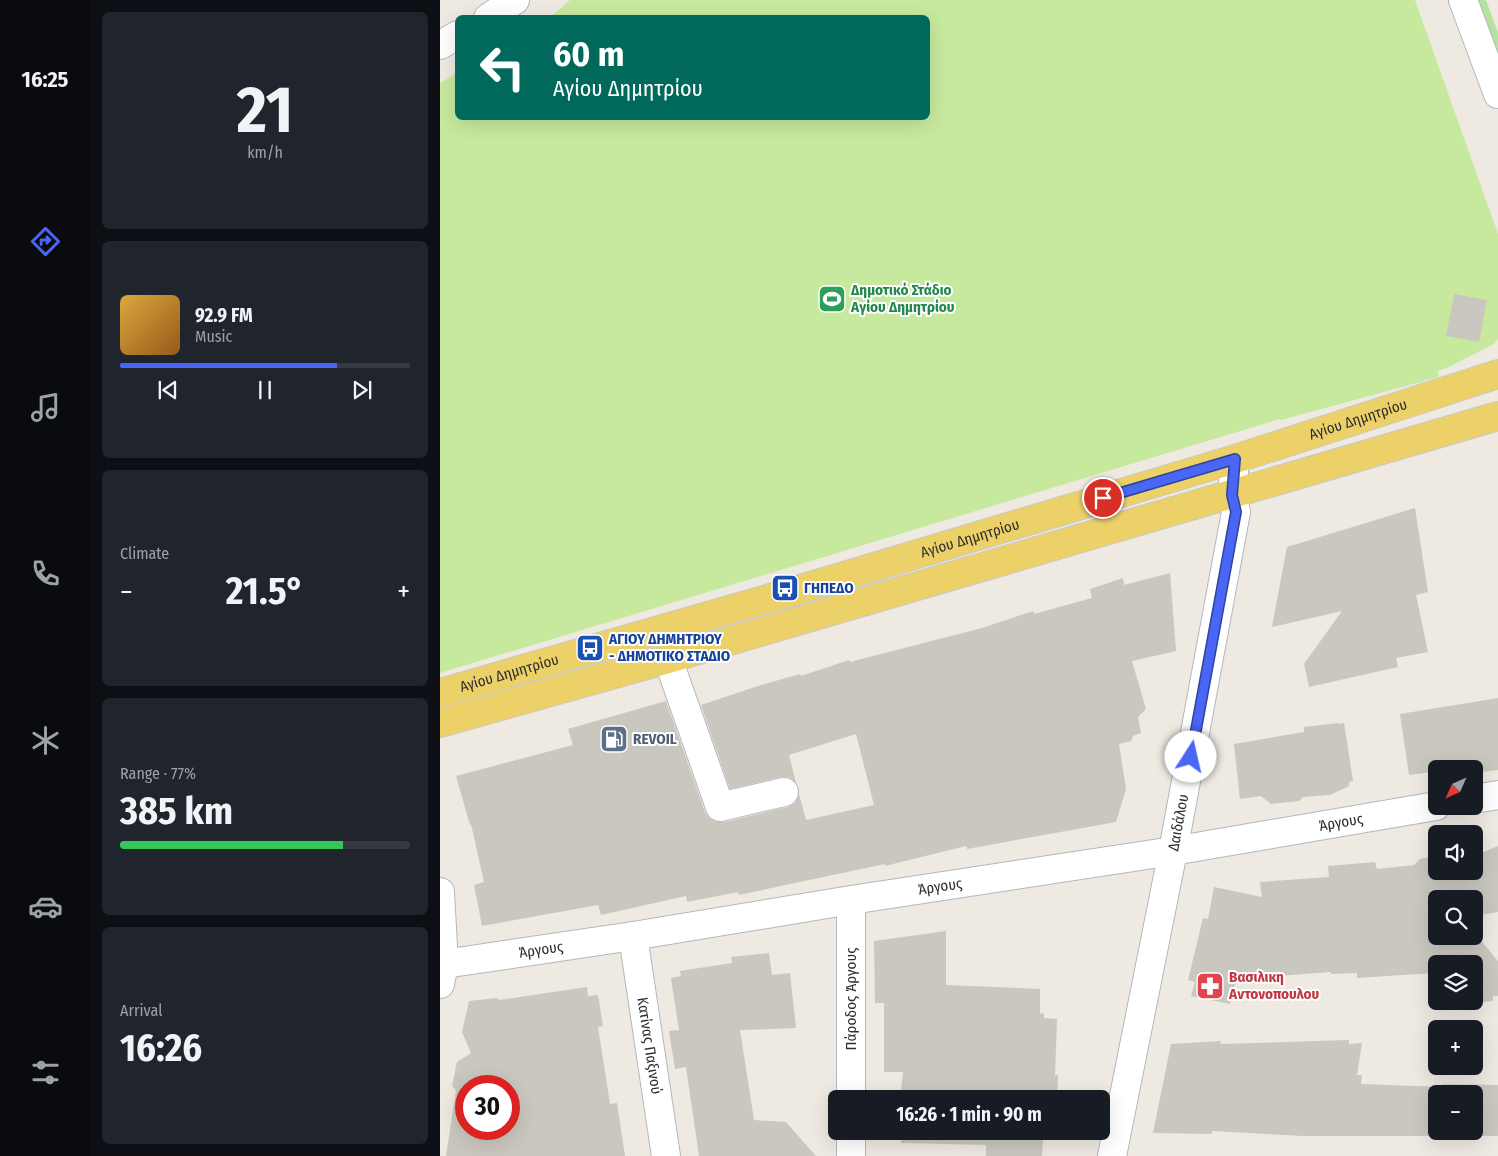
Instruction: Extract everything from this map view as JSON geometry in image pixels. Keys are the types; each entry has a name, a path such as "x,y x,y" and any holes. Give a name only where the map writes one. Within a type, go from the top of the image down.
{"main road":[{"name":"Αγίου Δημητρίου","path":"440,693 784,594 1235,459 1498,374"},
{"name":"Αγίου Δημητρίου","path":"440,723 668,659 1498,416"}],"street":[{"path":"492,15 514,0"},
{"path":"1463,0 1498,94"},
{"name":"Δαιδάλου","path":"1112,1156 1173,851 1236,512 1232,495 1235,459"},
{"path":"668,659 720,807 784,792"},
{"path":"1483,798 1498,795"},
{"name":"Άργους","path":"442,974 633,936 851,900 1173,851 1428,807"},
{"path":"440,892 442,974"},
{"name":"Πάροδος Άργους","path":"851,900 851,1090"},
{"name":"Κατίνας Παξινού","path":"633,936 666,1156"},
{"path":"851,1140 851,1156"}],"green space":[{"name":"Δημοτικό Στάδιο Αγίου Δημητρίου","path":"570,0 1415,0 1498,234 1498,339 1494,344 1438,371 1439,377 1280,419 440,673 440,83 455,74 455,120 930,120 930,15 553,15"},
{"path":"1476,0 1486,0 1498,33 1498,53 1484,16"}],"building":[{"path":"1454,294 1487,300 1479,342 1446,336"},
{"path":"1415,508 1428,592 1416,595 1428,652 1396,658 1398,667 1309,687 1304,664 1342,611 1272,627 1287,547"},
{"path":"1170,573 1176,651 1132,661 1146,709 1138,717 1141,733 1133,736 1131,741 1119,744 1126,789 1116,822 967,849 966,846 885,866 885,864 739,895 738,892 687,902 686,896 601,915 598,905 482,926 474,885 484,882 471,824 456,776 573,745 568,729 666,701 705,812 709,818 716,822 724,822 788,807 795,803 799,794 806,820 874,805 856,734 789,755 796,783 789,777 781,777 730,789 701,705 758,686 800,674 801,676 849,660 850,662 982,628 1033,611 1034,614 1092,598 1090,589 1123,578 1124,585"},
{"path":"1498,698 1498,770 1483,772 1483,760 1428,760 1428,772 1409,775 1400,714"},
{"path":"1344,723 1353,781 1349,782 1349,786 1330,795 1303,797 1299,801 1271,804 1261,796 1240,799 1234,744 1304,732 1304,727"},
{"path":"1498,846 1498,912 1483,914 1483,890 1428,890 1428,945 1483,945 1483,943 1498,961 1498,996 1493,996 1493,1001 1483,1002 1483,955 1428,955 1428,973 1357,978 1357,973 1331,974 1331,972 1236,979 1230,1004 1191,996 1195,982 1188,980 1203,918 1208,919 1214,887 1262,897 1260,882 1329,877 1328,866 1375,862 1377,869 1414,865 1420,859 1428,858 1428,880 1483,880 1483,852"},
{"path":"946,931 946,985 1040,989 1040,1013 1044,1014 1044,1018 1057,1019 1055,1075 1058,1075 1057,1090 901,1090 903,1072 884,1072 884,1003 875,1003 874,941"},
{"path":"769,953 772,975 790,973 796,1028 740,1030 754,1120 786,1122 816,1156 699,1156 686,1067 675,1069 669,1031 679,1030 671,978 681,976 680,971 732,963 731,957"},
{"path":"587,987 588,996 598,995 603,1026 598,1027 610,1104 617,1103 625,1156 446,1156 455,1097 455,1140 520,1140 520,1075 455,1075 455,1089 452,1086 457,1062 471,1053 462,1032 469,1001 497,998 499,1000"},
{"path":"1349,1040 1349,1044 1362,1043 1357,1075 1362,1075 1361,1084 1428,1086 1428,1136 1303,1136 1212,1131 1212,1134 1153,1133 1171,1044 1221,1041 1220,1044"},
{"path":"1443,1084 1498,1085 1498,1136 1483,1136 1483,1085"},
{"path":"901,1140 1043,1140 1042,1156 986,1156 986,1145 901,1143"}],"place":[{"name":"Δημοτικό Στάδιο Αγίου Δημητρίου","path":"832,299"},
{"name":"ΓΗΠΕΔΟ","path":"785,588"},
{"name":"ΑΓΙΟΥ ΔΗΜΗΤΡΙΟΥ - ΔΗΜΟΤΙΚΟ ΣΤΑΔΙΟ","path":"590,648"},
{"name":"REVOIL","path":"614,739"},
{"name":"Βασιλικη Αντονοπουλου","path":"1210,986"}],"route":[{"path":"1103,498 1235,459 1232,495 1236,512 1191,757"}]}
